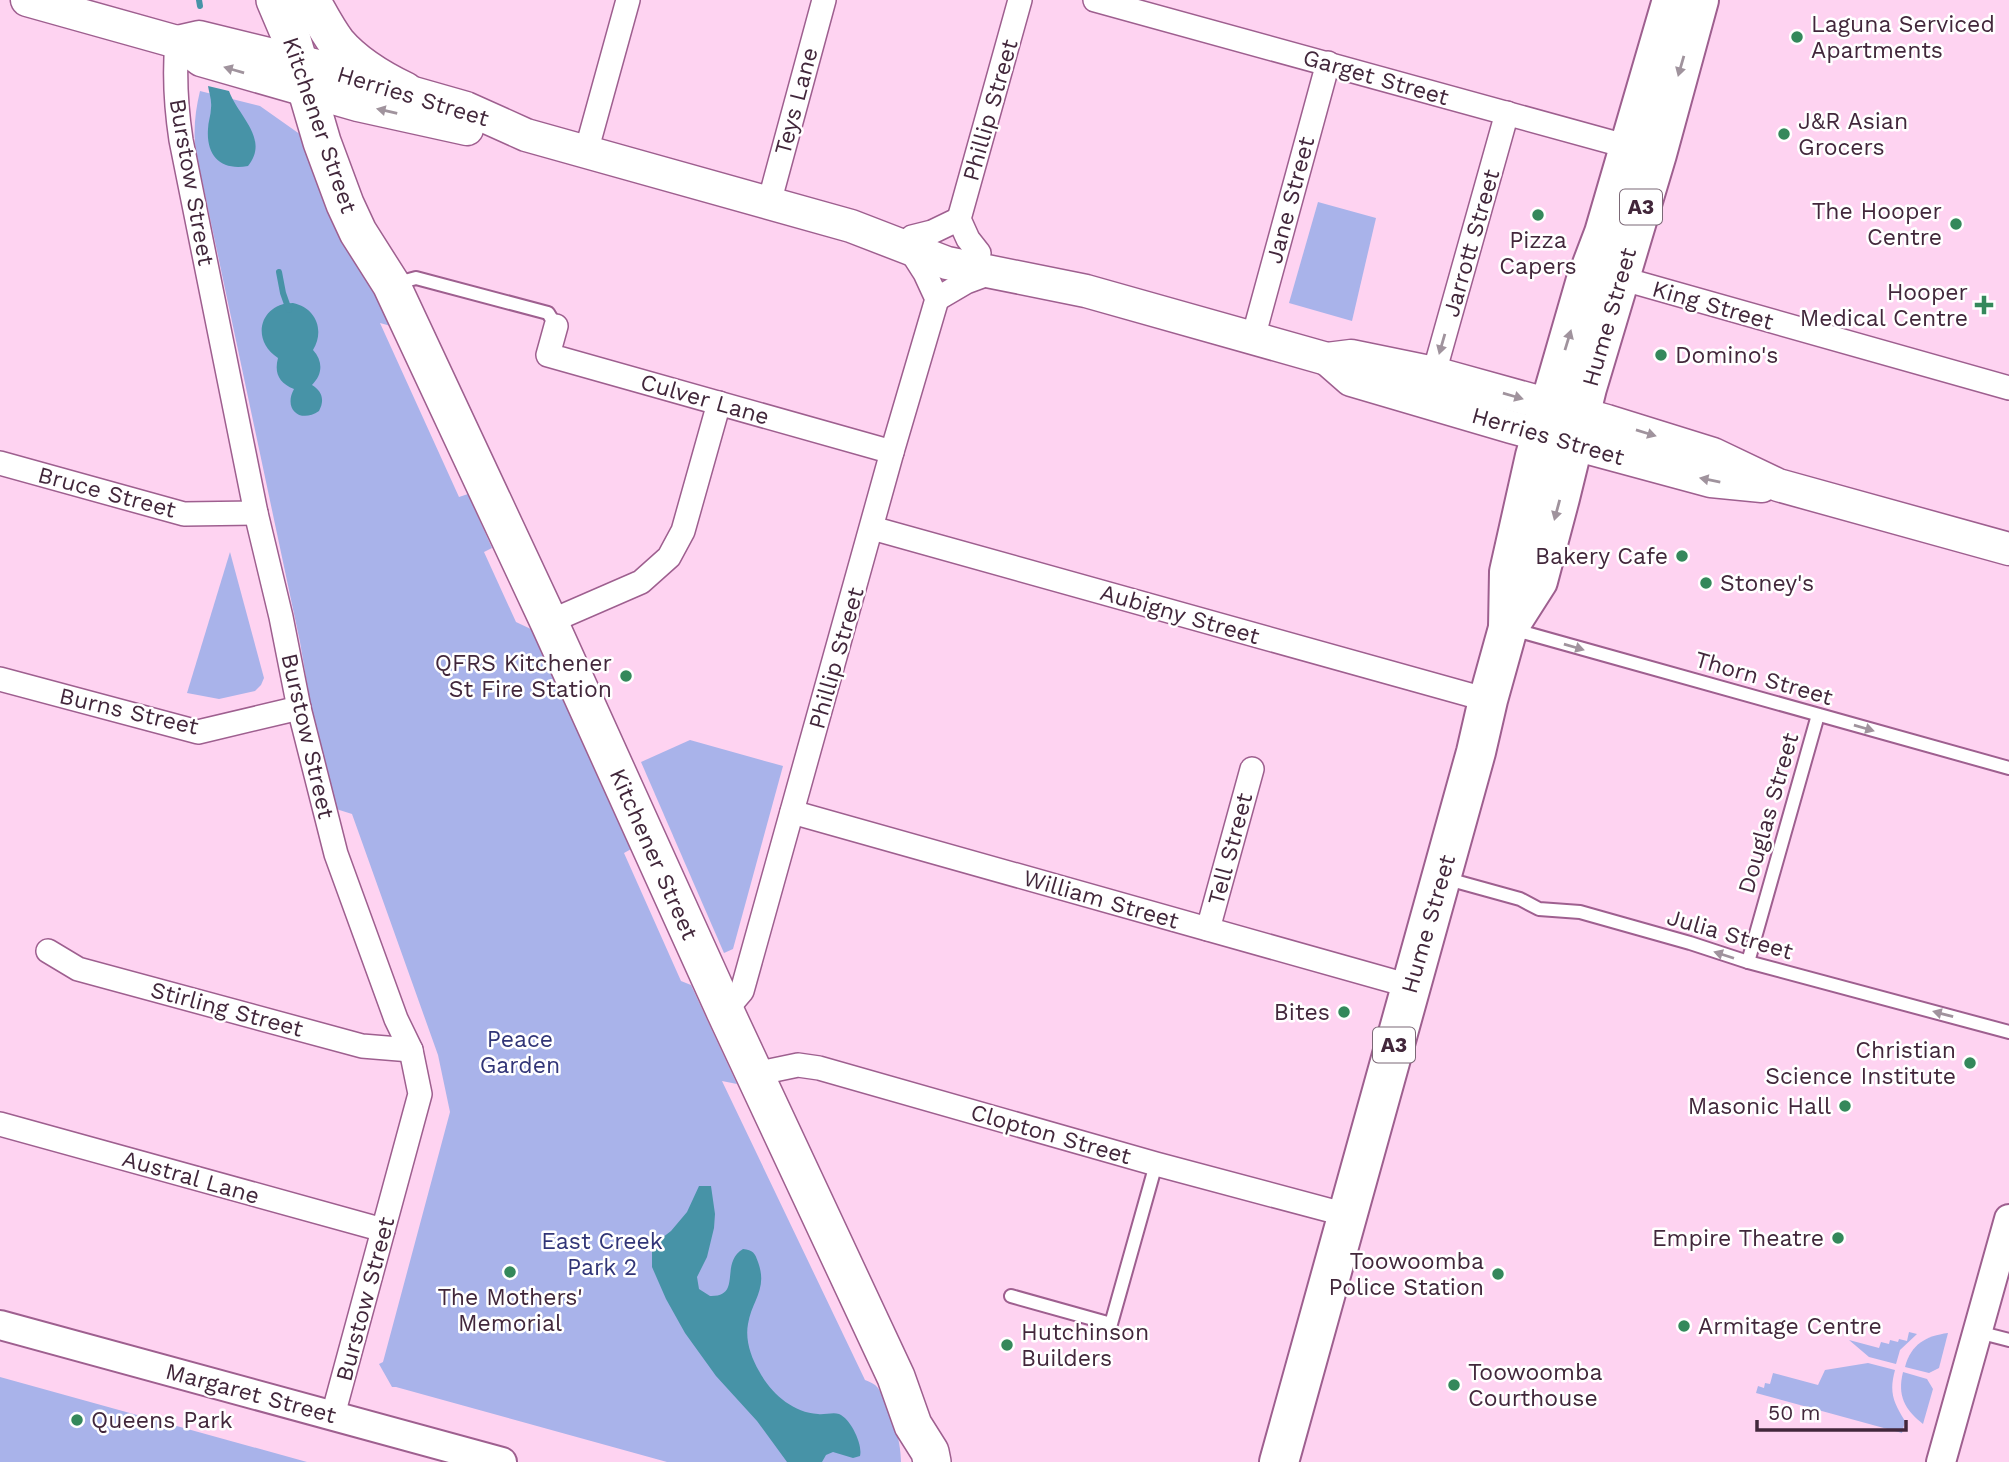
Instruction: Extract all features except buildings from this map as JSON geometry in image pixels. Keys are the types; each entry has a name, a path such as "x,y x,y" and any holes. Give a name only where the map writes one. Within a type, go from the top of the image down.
{"highway":[{"name":"Hume Street","path":"1279,1462 1476,752 1508,628 1509,572 1561,425 1620,278 1672,0"},
{"name":"Hume Street","path":"1561,425 1585,283 1604,233 1642,150 1699,0"}],"main road":[{"name":"Herries Street","path":"27,0 177,42 199,37 315,79 477,132 526,135"},
{"name":"Kitchener Street","path":"275,0 315,79"},
{"name":"Kitchener Street","path":"298,0 315,79 322,142 345,204 358,232 391,284 549,622 725,1011 896,1377 913,1425 930,1452 932,1462"},
{"path":"311,0 342,48 384,81 405,91"},
{"name":"Herries Street","path":"315,79 405,91 466,108 526,135 910,242 953,243 986,262 1327,359 1351,356 1434,373 1561,425"},
{"name":"Herries Street","path":"1327,359 1351,380 1713,454 1778,485 2008,547"},
{"name":"Kitchener Street","path":"909,1462 913,1425"}],"street":[{"path":"586,152 628,0"},
{"name":"Teys Lane","path":"769,203 824,0"},
{"name":"Phillip Street","path":"959,219 1020,0"},
{"name":"Garget Street","path":"1096,0 1642,150"},
{"name":"Burstow Street","path":"177,42 174,75 180,140 256,513 299,708 337,854 392,1010 411,1050 420,1094 334,1415"},
{"name":"Jane Street","path":"1252,338 1328,63"},
{"name":"Jarrott Street","path":"1434,373 1507,113"},
{"path":"959,219 968,240 986,262 967,282 937,299 910,242 959,219"},
{"name":"King Street","path":"1620,278 2009,387"},
{"name":"Phillip Street","path":"725,1011 742,991 937,299"},
{"name":"Culver Lane","path":"556,326 548,355 892,452"},
{"path":"549,622 641,582 669,557 683,531 719,404"},
{"name":"Bruce Street","path":"0,463 184,514 256,513"},
{"name":"Aubigny Street","path":"872,528 1488,700"},
{"name":"Burns Street","path":"0,679 198,732 299,708"},
{"name":"Tell Street","path":"1208,929 1252,769"},
{"name":"William Street","path":"792,813 1410,986"},
{"name":"Stirling Street","path":"48,951 78,969 362,1046 411,1050"},
{"name":"Clopton Street","path":"755,1074 798,1065 819,1068 1347,1215"},
{"name":"Austral Lane","path":"0,1124 383,1230"},
{"path":"1941,1462 2009,1219"},
{"name":"Margaret Street","path":"0,1325 502,1462"}],"lane":[{"path":"391,284 416,278 548,313 556,326"},
{"name":"Thorn Street","path":"1508,628 2009,768"},
{"name":"Douglas Street","path":"1748,962 1818,715"},
{"name":"Julia Street","path":"1440,877 1520,899 1539,909 1580,912 1748,962 2009,1032"},
{"path":"1011,1296 1111,1324 1156,1164"},
{"path":"1978,1332 2009,1340"}],"green space":[{"name":"East Creek Park 2","path":"200,91 260,106 311,142 398,328 380,323 459,497 468,494 492,548 484,552 516,622 535,631 633,848 624,853 681,981 691,985 737,1084 722,1081 865,1380 877,1387 887,1404 897,1433 901,1462 667,1462 392,1387 379,1364 383,1362 450,1112 438,1055 352,814 333,808 196,152 195,122"},
{"path":"1318,202 1376,218 1352,321 1289,303"},
{"path":"230,552 264,678 255,691 219,699 187,693"},
{"path":"690,740 783,766 733,949 724,953 641,762"},
{"path":"1909,1332 1917,1334 1900,1350 1896,1364 1869,1357 1849,1340 1879,1348 1881,1342 1889,1344 1890,1340 1898,1342 1899,1339 1907,1341"},
{"path":"1948,1333 1939,1368 1929,1373 1905,1367 1911,1352 1921,1342"},
{"path":"1868,1363 1895,1370 1892,1391 1905,1421 1902,1433 1756,1393 1758,1386 1764,1388 1765,1383 1770,1384 1773,1373 1818,1385 1825,1370"},
{"path":"1903,1372 1927,1379 1933,1389 1923,1424 1904,1402 1901,1388"},
{"name":"Queens Park","path":"0,1377 307,1462 0,1462"}],"shaded area":[{"path":"208,86 229,91 250,128 256,146 248,166 223,164 213,154 208,139 211,105"},
{"path":"293,303 313,315 318,328 317,342 313,350 319,359 320,368 312,385 320,393 322,403 319,411 306,416 300,415 292,408 291,396 294,389 279,377 278,358 269,350 262,333 266,316 273,309"},
{"path":"699,1186 711,1186 715,1214 707,1257 697,1277 699,1289 710,1296 726,1291 736,1255 743,1249 753,1252 761,1271 761,1280 747,1336 756,1366 770,1387 791,1405 808,1412 837,1413 848,1421 860,1446 860,1456 853,1458 833,1452 826,1455 822,1462 787,1462 757,1421 716,1376 685,1333 652,1267 652,1252 658,1241 671,1231 687,1212"}],"waterway":[{"path":"199,0 200,6"},
{"path":"279,272 289,310"}],"place":[{"name":"Laguna Serviced Apartments","path":"1797,37"},
{"name":"J&R Asian Grocers","path":"1784,134"},
{"name":"Pizza Capers","path":"1538,215"},
{"name":"The Hooper Centre","path":"1956,224"},
{"name":"Hooper Medical Centre","path":"1984,305"},
{"name":"Domino's","path":"1661,355"},
{"name":"Bakery Cafe","path":"1682,556"},
{"name":"Stoney's","path":"1706,583"},
{"name":"QFRS Kitchener St Fire Station","path":"626,676"},
{"name":"Bites","path":"1344,1012"},
{"name":"Christian Science Institute","path":"1970,1063"},
{"name":"Masonic Hall","path":"1845,1106"},
{"name":"Empire Theatre","path":"1838,1238"},
{"name":"The Mothers' Memorial","path":"510,1272"},
{"name":"Toowoomba Police Station","path":"1498,1274"},
{"name":"Armitage Centre","path":"1684,1326"},
{"name":"Hutchinson Builders","path":"1007,1345"},
{"name":"Toowoomba Courthouse","path":"1454,1385"},
{"name":"Queens Park","path":"77,1420"}],"park label":[{"name":"Peace Garden","path":"520,1052"}]}
